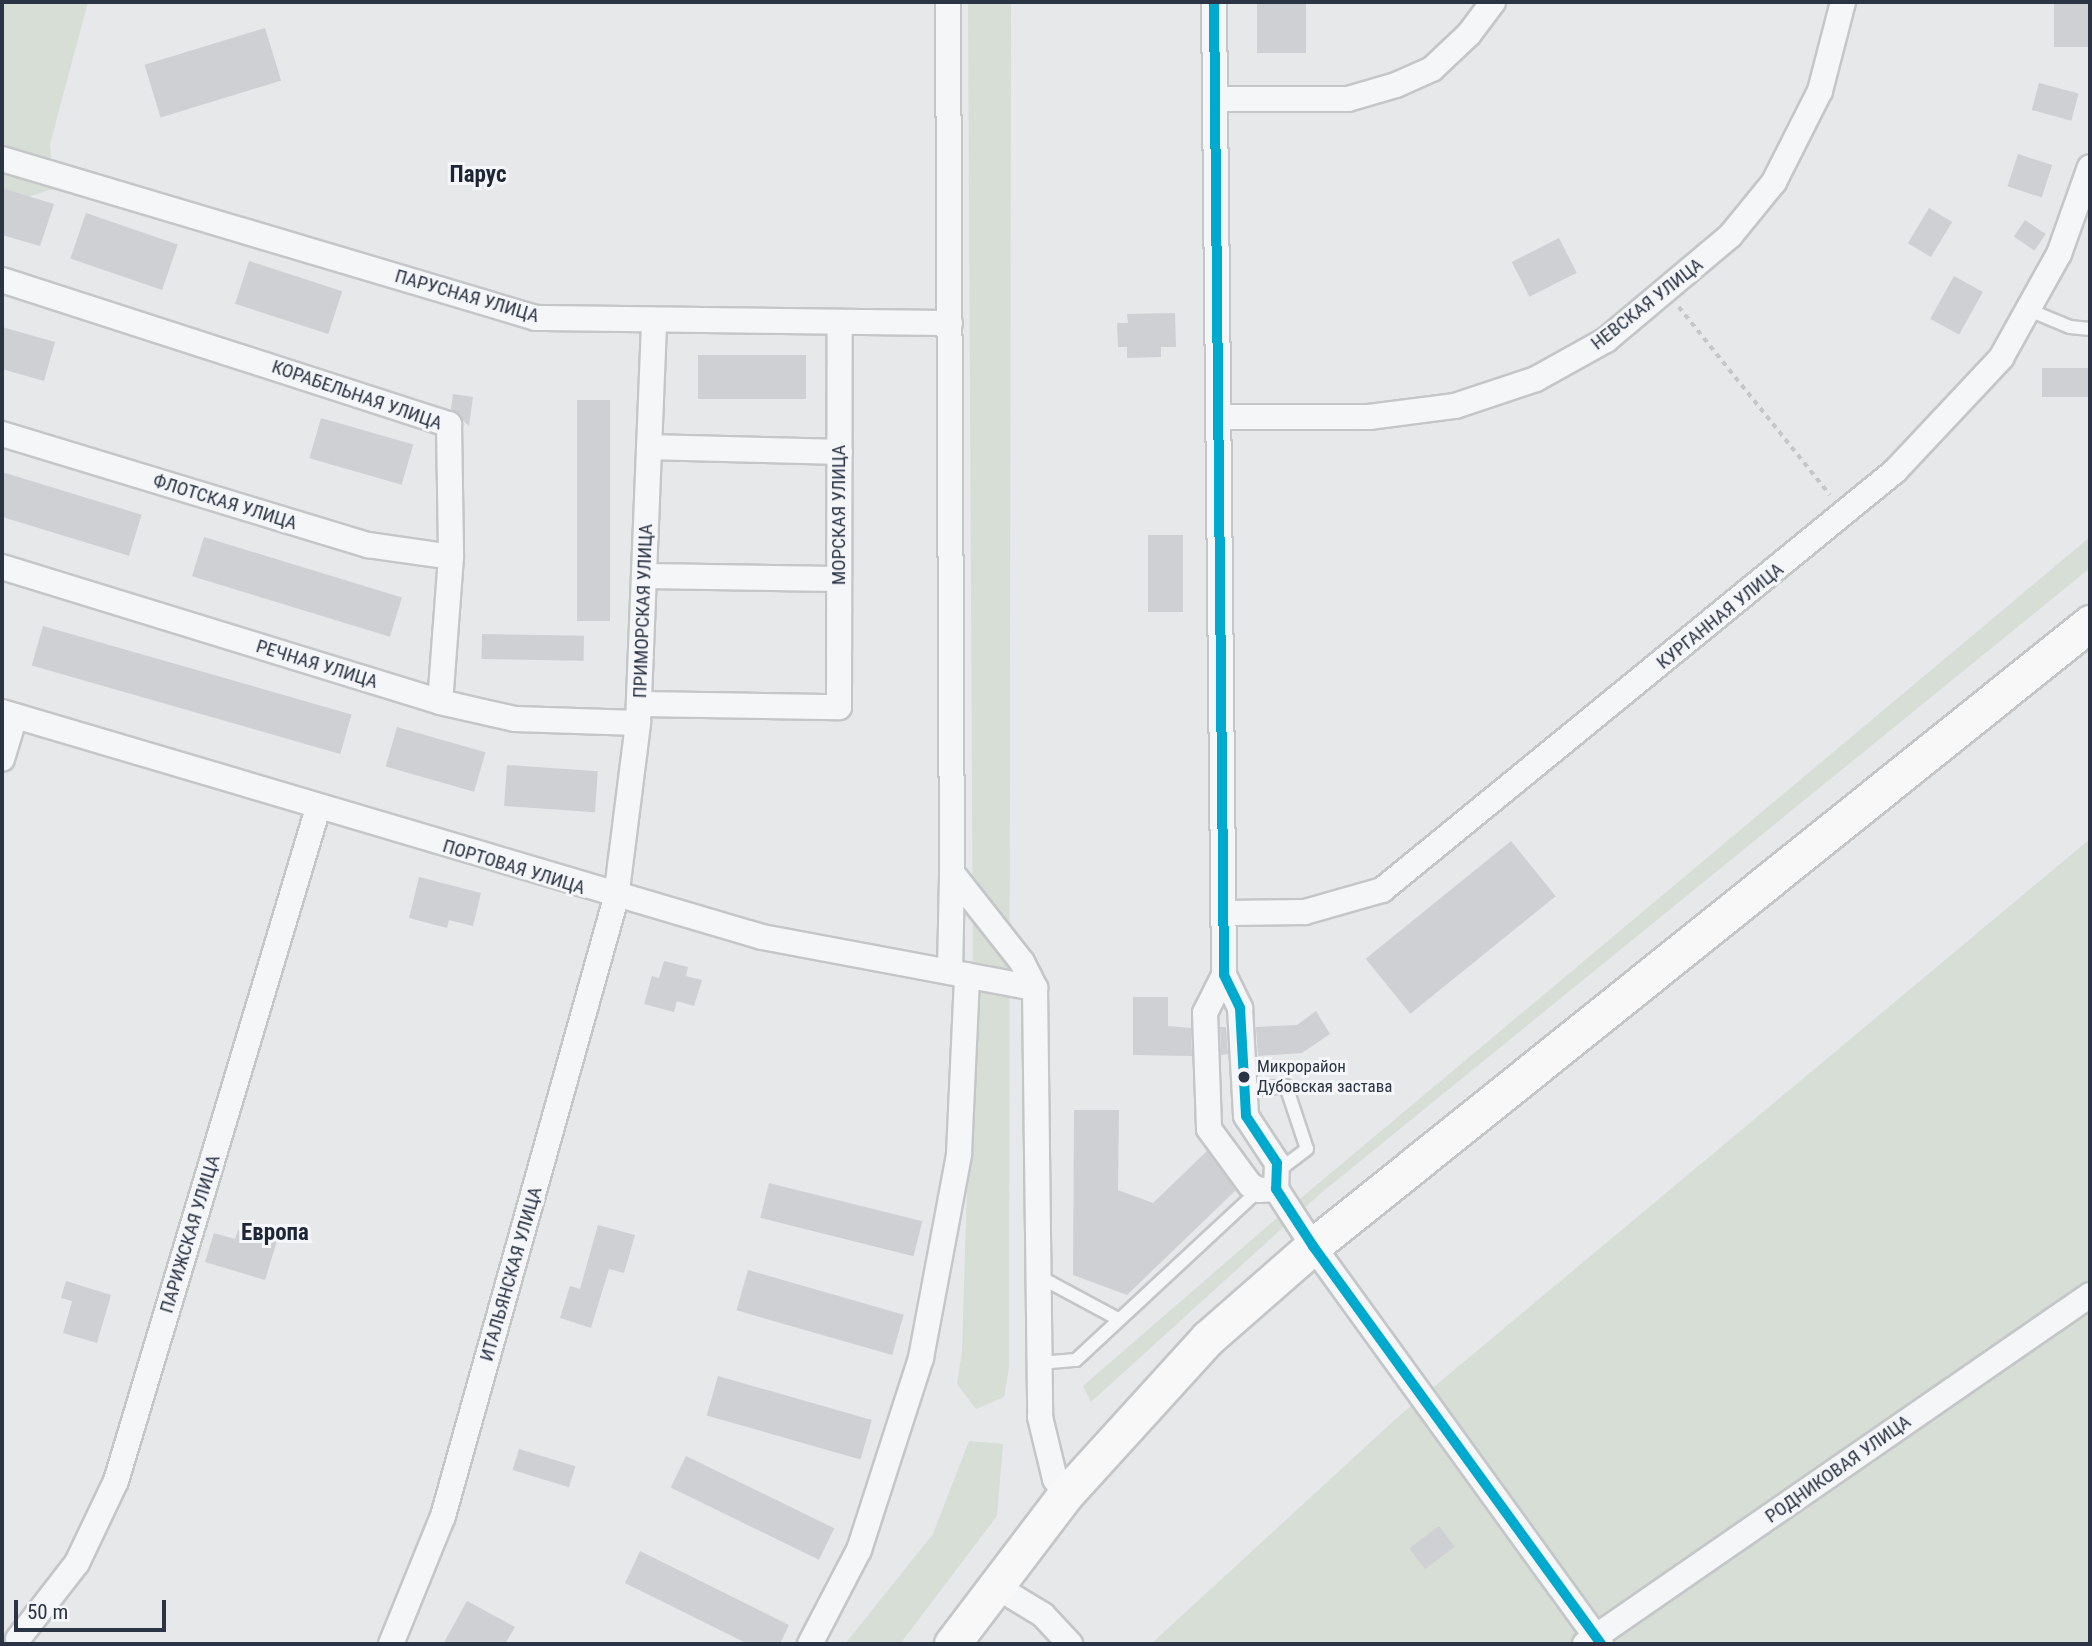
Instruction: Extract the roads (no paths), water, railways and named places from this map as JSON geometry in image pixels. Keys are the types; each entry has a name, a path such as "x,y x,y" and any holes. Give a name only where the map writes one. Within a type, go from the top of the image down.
{"street":[{"path":"810,1644 859,1550 921,1358 959,1154 959,973 952,873 948,2"},
{"path":"1214,2 1226,913 1224,975 1205,1013 1209,1129 1271,1184 1594,1642"},
{"path":"1215,99 1348,99 1396,85 1432,69 1469,34 1493,2"},
{"name":"НЕВСКАЯ УЛИЦА","path":"1220,417 1368,417 1455,406 1536,379 1606,340 1667,292 1730,236 1774,182 1820,91 1843,2"},
{"name":"ПАРУСНАЯ УЛИЦА","path":"2,159 537,318 654,323 950,323"},
{"name":"КУРГАННАЯ УЛИЦА","path":"1226,913 1306,912 1382,890 1895,471 2001,358 2059,254 2090,167"},
{"name":"КОРАБЕЛЬНАЯ УЛИЦА","path":"2,280 449,424 451,557 440,702"},
{"name":"ПРИМОРСКАЯ УЛИЦА","path":"616,898 639,713 654,323"},
{"name":"МОРСКАЯ УЛИЦА","path":"839,707 840,323"},
{"name":"ФЛОТСКАЯ УЛИЦА","path":"2,434 368,545 451,557"},
{"path":"649,447 840,452"},
{"name":"РЕЧНАЯ УЛИЦА","path":"2,567 440,702 515,719 839,707"},
{"path":"644,576 839,579"},
{"path":"952,1644 1065,1495 1208,1338 1313,1246 2090,624"},
{"path":"2,760 8,714"},
{"name":"ПОРТОВАЯ УЛИЦА","path":"8,714 616,898 762,937 1035,988"},
{"name":"ПАРИЖСКАЯ УЛИЦА","path":"15,1637 77,1563 116,1481 318,807"},
{"path":"952,873 1022,962 1035,988 1040,1417 1055,1479 1065,1495"},
{"name":"ИТАЛЬЯНСКАЯ УЛИЦА","path":"391,1644 443,1516 616,898"},
{"path":"1224,975 1240,1008 1245,1116 1277,1163 1271,1184"},
{"name":"РОДНИКОВАЯ УЛИЦА","path":"1594,1642 2090,1295"},
{"path":"997,1587 1043,1615 1070,1644"}],"lane":[{"path":"2029,310 2070,327 2090,329"},
{"path":"1040,1363 1076,1360 1116,1318 1271,1184 1307,1149 1286,1086 1244,1091"},
{"path":"1040,1277 1116,1318"}],"place":[{"name":"Микрорайон Дубовская застава","path":"1244,1077"}],"district":[{"name":"Парус","path":"478,175"},
{"name":"Европа","path":"275,1233"}]}
